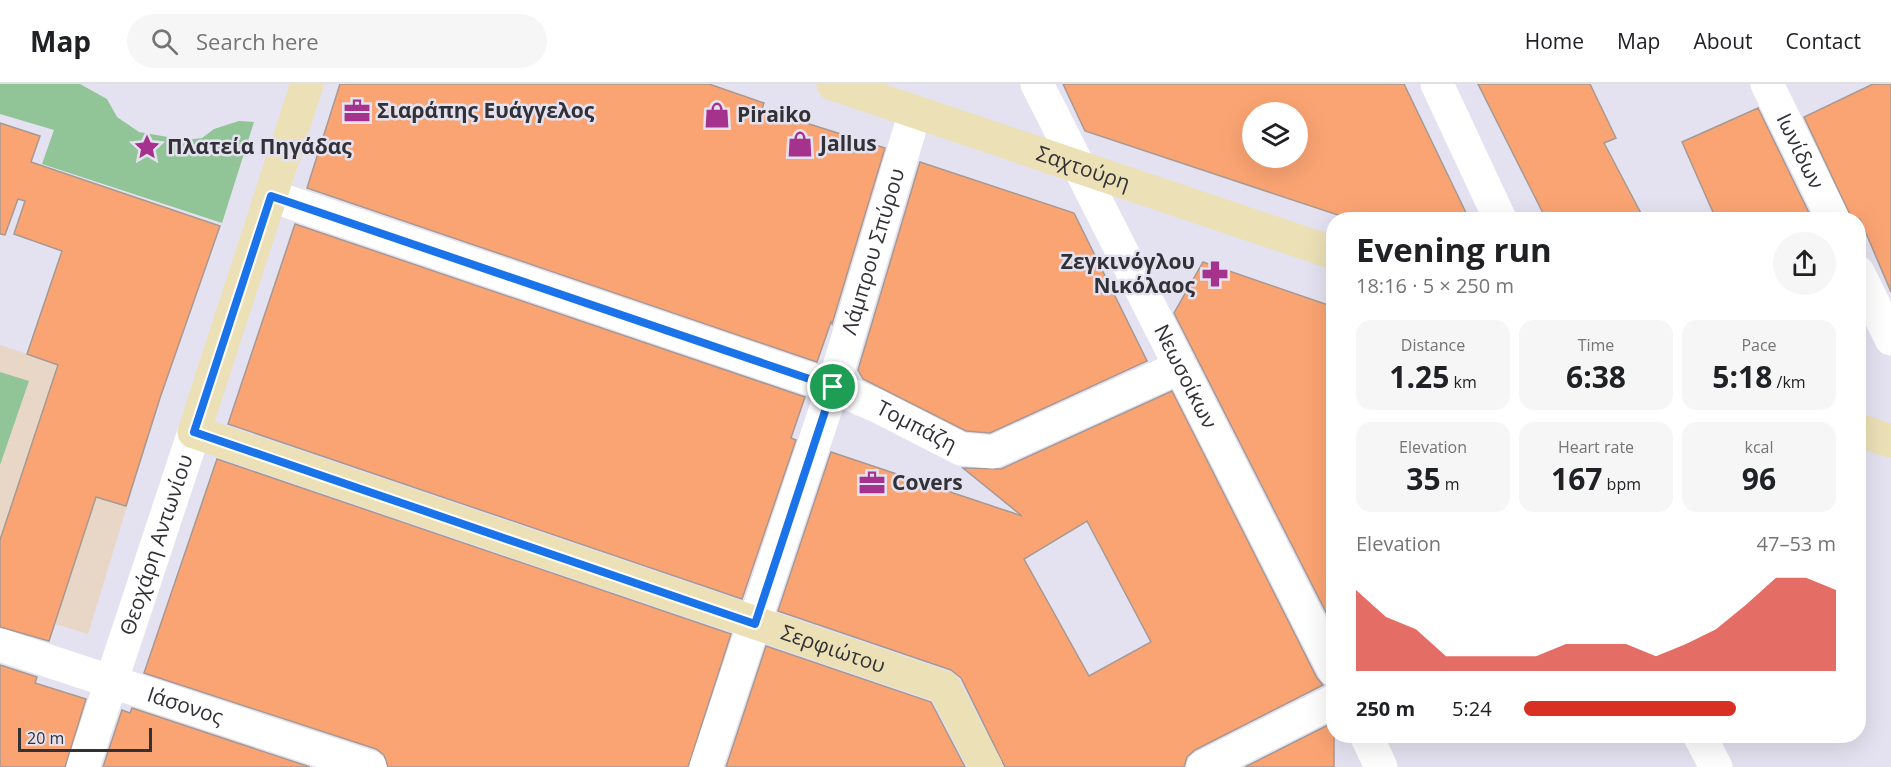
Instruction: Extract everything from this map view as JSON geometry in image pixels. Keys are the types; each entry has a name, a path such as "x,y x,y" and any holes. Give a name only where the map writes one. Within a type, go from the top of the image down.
{"street":[{"name":"Θεοχάρη Αντωνίου","path":"84,767 307,84"},
{"name":"Σαχτούρη","path":"833,84 1326,250"},
{"name":"Νεωσοίκων","path":"1037,84 1326,654"},
{"path":"1437,84 1497,212"},
{"name":"Ιωνίδων","path":"1767,84 1830,212"},
{"name":"Λάμπρου Σπύρου","path":"706,767 833,387 915,112"},
{"name":"Τομπάζη","path":"271,196 833,387 878,406 961,449 993,452 1180,367"},
{"path":"1866,288 1891,339"},
{"name":"Σερφιώτου","path":"194,432 944,687 986,767"},
{"name":"Ιάσονος","path":"0,645 370,767"},
{"path":"1203,767 1326,705"},
{"path":"1370,743 1381,767"},
{"path":"1703,743 1716,767"}],"shaded area":[{"path":"0,345 160,398 88,634 0,607"}],"green space":[{"name":"Πλατεία Πηγάδας","path":"0,84 80,84 107,99 117,117 139,132 185,140 202,138 214,129 239,121 254,122 222,223 42,164 54,130 0,114"},
{"path":"0,372 29,381 0,465"}],"building":[{"path":"340,84 709,84 764,103 762,109 885,148 832,324 831,322 817,362 307,188"},
{"path":"1063,84 1404,84 1466,212 1329,212 1085,131"},
{"path":"1478,84 1590,84 1616,138 1604,143 1640,212 1542,212"},
{"path":"1873,84 1891,84 1891,292 1866,233 1866,212 1849,212 1804,117"},
{"path":"1758,108 1809,212 1713,212 1682,142"},
{"path":"0,123 40,136 31,162 220,226 160,398 126,506 96,497 49,641 0,627 0,540 58,365 27,354 62,251 14,234 25,201 18,199 5,235 0,234"},
{"path":"920,162 1074,213 1147,361 990,433 966,431 863,379 858,370"},
{"path":"295,224 805,397 791,438 796,440 742,599 228,424"},
{"path":"1203,262 1326,304 1326,612 1174,313"},
{"path":"1172,391 1317,678 1323,685 1195,750 1187,757 1184,767 1005,767 961,678 951,670 778,611 831,452 1022,516 963,468 1001,469","holes":["1087,521 1151,642 1089,676 1024,559"]},
{"path":"217,459 731,634 688,767 388,767 384,755 376,749 144,673"},
{"path":"766,646 931,702 965,767 726,767"},
{"path":"0,665 37,677 35,683 86,699 65,767 0,767"},
{"path":"132,708 310,767 103,767 122,710 130,713"},
{"path":"1326,726 1326,743 1334,743 1334,767 1245,767"}],"place":[{"name":"Σιαράπης Ευάγγελος","path":"357,111"},
{"name":"Piraiko","path":"717,115"},
{"name":"Jallus","path":"800,144"},
{"name":"Πλατεία Πηγάδας","path":"147,147"},
{"name":"Ζεγκινόγλου Νικόλαος","path":"1215,274"},
{"name":"Covers","path":"872,483"}],"route":[{"path":"271,196 833,387 755,624 194,432 271,196"}]}
